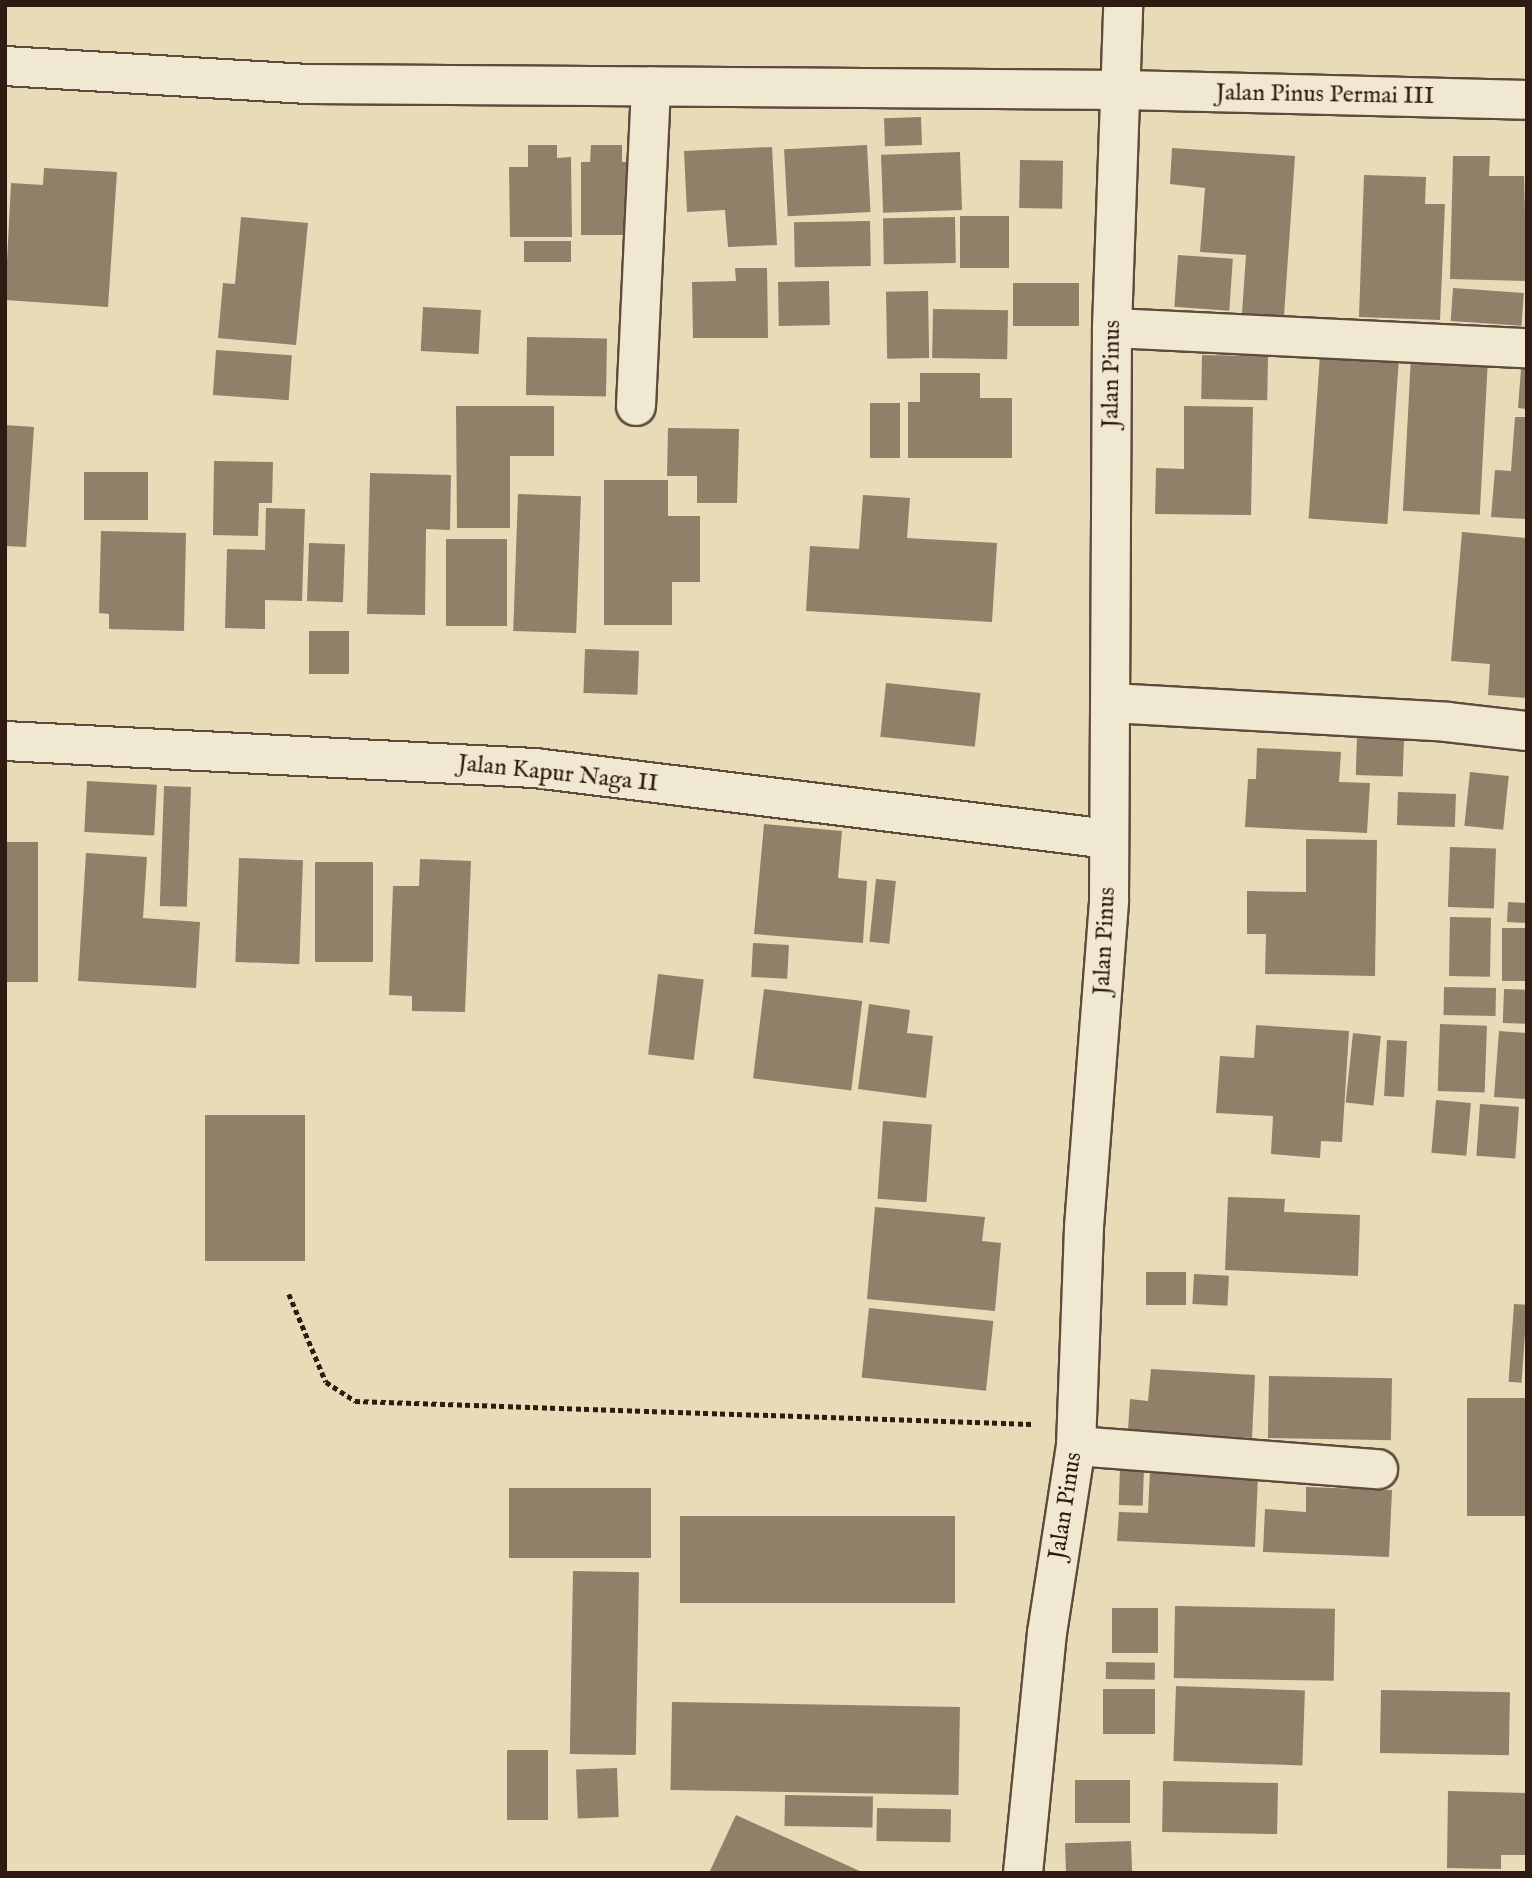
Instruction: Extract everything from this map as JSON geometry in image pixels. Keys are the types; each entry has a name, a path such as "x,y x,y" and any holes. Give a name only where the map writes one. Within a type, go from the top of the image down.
{"street":[{"name":"Jalan Pinus","path":"1023,1873 1047,1633 1076,1435 1084,1227 1109,900 1112,328 1123,90 1123,5"},
{"name":"Jalan Pinus Permai III","path":"5,66 310,84 1123,90 1527,100"},
{"path":"636,406 652,86"},
{"path":"1112,328 1527,348"},
{"path":"1111,703 1447,722 1527,731"},
{"name":"Jalan Kapur Naga II","path":"5,741 535,768 1108,839"},
{"path":"1076,1435 1378,1469"}],"path":[{"path":"289,1294 326,1382 355,1401 1076,1435"}],"building":[{"path":"921,117 922,145 885,146 884,118"},
{"path":"528,145 557,145 557,158 571,157 572,237 510,237 509,167 528,167"},
{"path":"591,145 622,145 622,162 636,162 636,235 581,235 581,162 590,162"},
{"path":"867,145 871,212 788,216 784,149"},
{"path":"772,147 777,245 728,247 725,210 687,212 684,151"},
{"path":"1172,148 1295,156 1284,316 1242,313 1246,255 1200,252 1205,188 1170,184"},
{"path":"960,152 962,210 883,213 881,155"},
{"path":"1453,156 1490,156 1489,176 1524,176 1527,281 1450,279"},
{"path":"1020,160 1063,161 1062,209 1019,208"},
{"path":"44,168 117,172 108,307 5,300 11,183 43,185"},
{"path":"1364,175 1426,177 1425,204 1445,204 1440,320 1359,317"},
{"path":"960,216 1009,216 1009,268 960,268"},
{"path":"241,217 308,223 296,345 218,338 223,283 235,284"},
{"path":"955,217 956,263 884,264 883,218"},
{"path":"870,221 871,266 795,267 794,222"},
{"path":"524,241 571,241 571,262 524,262"},
{"path":"1178,255 1233,259 1229,311 1174,307"},
{"path":"735,268 767,268 768,338 693,338 692,282 736,281"},
{"path":"829,281 830,325 779,326 778,282"},
{"path":"1013,283 1079,283 1079,326 1013,326"},
{"path":"1453,288 1524,293 1522,326 1451,321"},
{"path":"928,291 929,358 887,359 886,292"},
{"path":"423,307 481,310 479,354 421,351"},
{"path":"933,309 1008,310 1007,359 932,358"},
{"path":"527,337 607,338 606,396 526,395"},
{"path":"216,350 292,355 289,400 213,395"},
{"path":"1202,355 1268,356 1267,400 1201,399"},
{"path":"1320,355 1399,361 1387,524 1309,519"},
{"path":"1411,356 1488,360 1480,515 1403,511"},
{"path":"1521,369 1527,370 1527,409 1518,408"},
{"path":"920,373 980,373 980,398 1012,398 1012,458 908,458 908,402 920,402"},
{"path":"870,403 900,403 900,458 870,458"},
{"path":"456,406 554,406 554,456 510,456 510,528 457,528"},
{"path":"1184,406 1253,407 1251,515 1155,514 1156,468 1184,469"},
{"path":"1515,417 1527,417 1527,519 1491,517 1495,470 1511,471"},
{"path":"5,425 34,427 26,547 5,546"},
{"path":"668,428 739,429 737,503 697,503 697,476 667,476"},
{"path":"214,461 273,462 272,503 259,503 258,536 213,535"},
{"path":"84,472 148,472 148,520 84,520"},
{"path":"370,473 451,475 450,530 426,529 425,615 367,614"},
{"path":"604,480 668,480 668,516 700,516 700,582 672,582 672,625 604,625"},
{"path":"518,494 581,496 576,633 513,631"},
{"path":"863,495 910,498 907,538 997,543 992,622 806,611 810,546 859,549"},
{"path":"266,508 305,509 302,601 265,600 265,629 225,628 227,549 265,550"},
{"path":"101,531 186,533 184,631 109,629 109,614 99,613"},
{"path":"1462,532 1527,538 1527,698 1488,695 1490,664 1451,661"},
{"path":"446,539 507,539 507,626 446,626"},
{"path":"309,543 345,544 343,602 307,601"},
{"path":"309,631 349,631 349,674 309,674"},
{"path":"585,649 639,651 637,695 583,693"},
{"path":"886,683 980,693 975,747 880,737"},
{"path":"1357,738 1404,740 1403,777 1356,775"},
{"path":"1257,748 1341,752 1339,782 1370,783 1367,833 1245,827 1248,779 1256,779"},
{"path":"1470,772 1509,776 1503,830 1464,826"},
{"path":"87,781 157,785 154,836 84,832"},
{"path":"164,786 191,787 187,907 160,906"},
{"path":"1398,792 1456,794 1455,827 1397,825"},
{"path":"764,824 842,831 838,878 867,881 863,943 754,934"},
{"path":"1306,839 1377,840 1375,976 1265,974 1266,934 1247,934 1247,891 1306,892"},
{"path":"5,842 38,842 38,982 5,982"},
{"path":"1450,847 1496,849 1494,909 1448,907"},
{"path":"86,853 147,857 143,918 200,922 196,988 78,981"},
{"path":"239,858 303,860 299,964 235,962"},
{"path":"420,859 471,861 465,1012 412,1011 412,996 389,995 393,886 419,886"},
{"path":"315,862 373,862 373,962 315,962"},
{"path":"876,879 896,881 889,944 869,942"},
{"path":"1508,902 1527,903 1526,923 1507,922"},
{"path":"1450,917 1491,918 1490,977 1449,976"},
{"path":"1502,928 1527,928 1527,981 1502,981"},
{"path":"753,943 789,945 787,979 751,977"},
{"path":"658,974 704,980 694,1060 648,1054"},
{"path":"1444,987 1496,988 1496,1016 1444,1015"},
{"path":"764,989 862,1001 851,1090 753,1078"},
{"path":"1504,989 1527,990 1526,1024 1503,1023"},
{"path":"869,1004 910,1010 907,1033 933,1036 926,1098 858,1089"},
{"path":"1440,1024 1487,1026 1485,1093 1438,1091"},
{"path":"1256,1025 1349,1031 1342,1142 1321,1141 1320,1158 1271,1154 1273,1116 1216,1113 1220,1056 1254,1058"},
{"path":"1499,1031 1527,1033 1527,1099 1494,1097"},
{"path":"1353,1033 1381,1036 1374,1106 1346,1103"},
{"path":"1387,1040 1407,1041 1404,1097 1384,1096"},
{"path":"1436,1100 1471,1103 1466,1156 1431,1153"},
{"path":"1480,1104 1519,1107 1515,1159 1476,1156"},
{"path":"205,1115 305,1115 305,1261 205,1261"},
{"path":"883,1121 932,1124 926,1202 878,1199"},
{"path":"1228,1197 1285,1199 1284,1212 1360,1215 1358,1276 1225,1270"},
{"path":"875,1207 985,1217 982,1241 1001,1243 995,1311 867,1299"},
{"path":"1146,1272 1186,1272 1186,1305 1146,1305"},
{"path":"1194,1274 1229,1276 1227,1306 1192,1304"},
{"path":"1514,1304 1527,1305 1522,1383 1509,1382"},
{"path":"869,1308 993,1321 986,1391 862,1378"},
{"path":"1151,1369 1255,1375 1252,1438 1128,1430 1130,1399 1148,1401"},
{"path":"1269,1376 1392,1378 1391,1440 1268,1438"},
{"path":"1467,1398 1527,1398 1527,1516 1467,1516"},
{"path":"1120,1467 1144,1468 1143,1506 1119,1505"},
{"path":"1150,1470 1258,1475 1255,1547 1117,1541 1119,1512 1148,1513"},
{"path":"1306,1487 1392,1490 1389,1557 1263,1552 1265,1509 1306,1512"},
{"path":"509,1488 651,1488 651,1558 509,1558"},
{"path":"680,1516 955,1516 955,1603 680,1603"},
{"path":"573,1571 639,1572 636,1755 570,1754"},
{"path":"1175,1606 1335,1609 1334,1681 1174,1678"},
{"path":"1112,1608 1158,1608 1158,1653 1112,1653"},
{"path":"1106,1662 1155,1663 1155,1680 1106,1679"},
{"path":"1176,1686 1305,1691 1302,1765 1173,1761"},
{"path":"1103,1689 1155,1689 1155,1734 1103,1734"},
{"path":"1381,1690 1510,1692 1509,1755 1380,1753"},
{"path":"672,1702 960,1707 958,1795 670,1790"},
{"path":"507,1750 548,1750 548,1820 507,1820"},
{"path":"617,1768 619,1817 578,1818 576,1769"},
{"path":"1075,1780 1130,1780 1130,1823 1075,1823"},
{"path":"1163,1781 1278,1783 1277,1834 1162,1832"},
{"path":"1448,1791 1527,1793 1527,1855 1501,1855 1501,1869 1447,1868"},
{"path":"785,1795 873,1797 872,1828 784,1826"},
{"path":"877,1808 951,1809 950,1842 876,1841"},
{"path":"736,1815 864,1873 709,1873"},
{"path":"1131,1841 1132,1873 1066,1873 1065,1843"}]}
